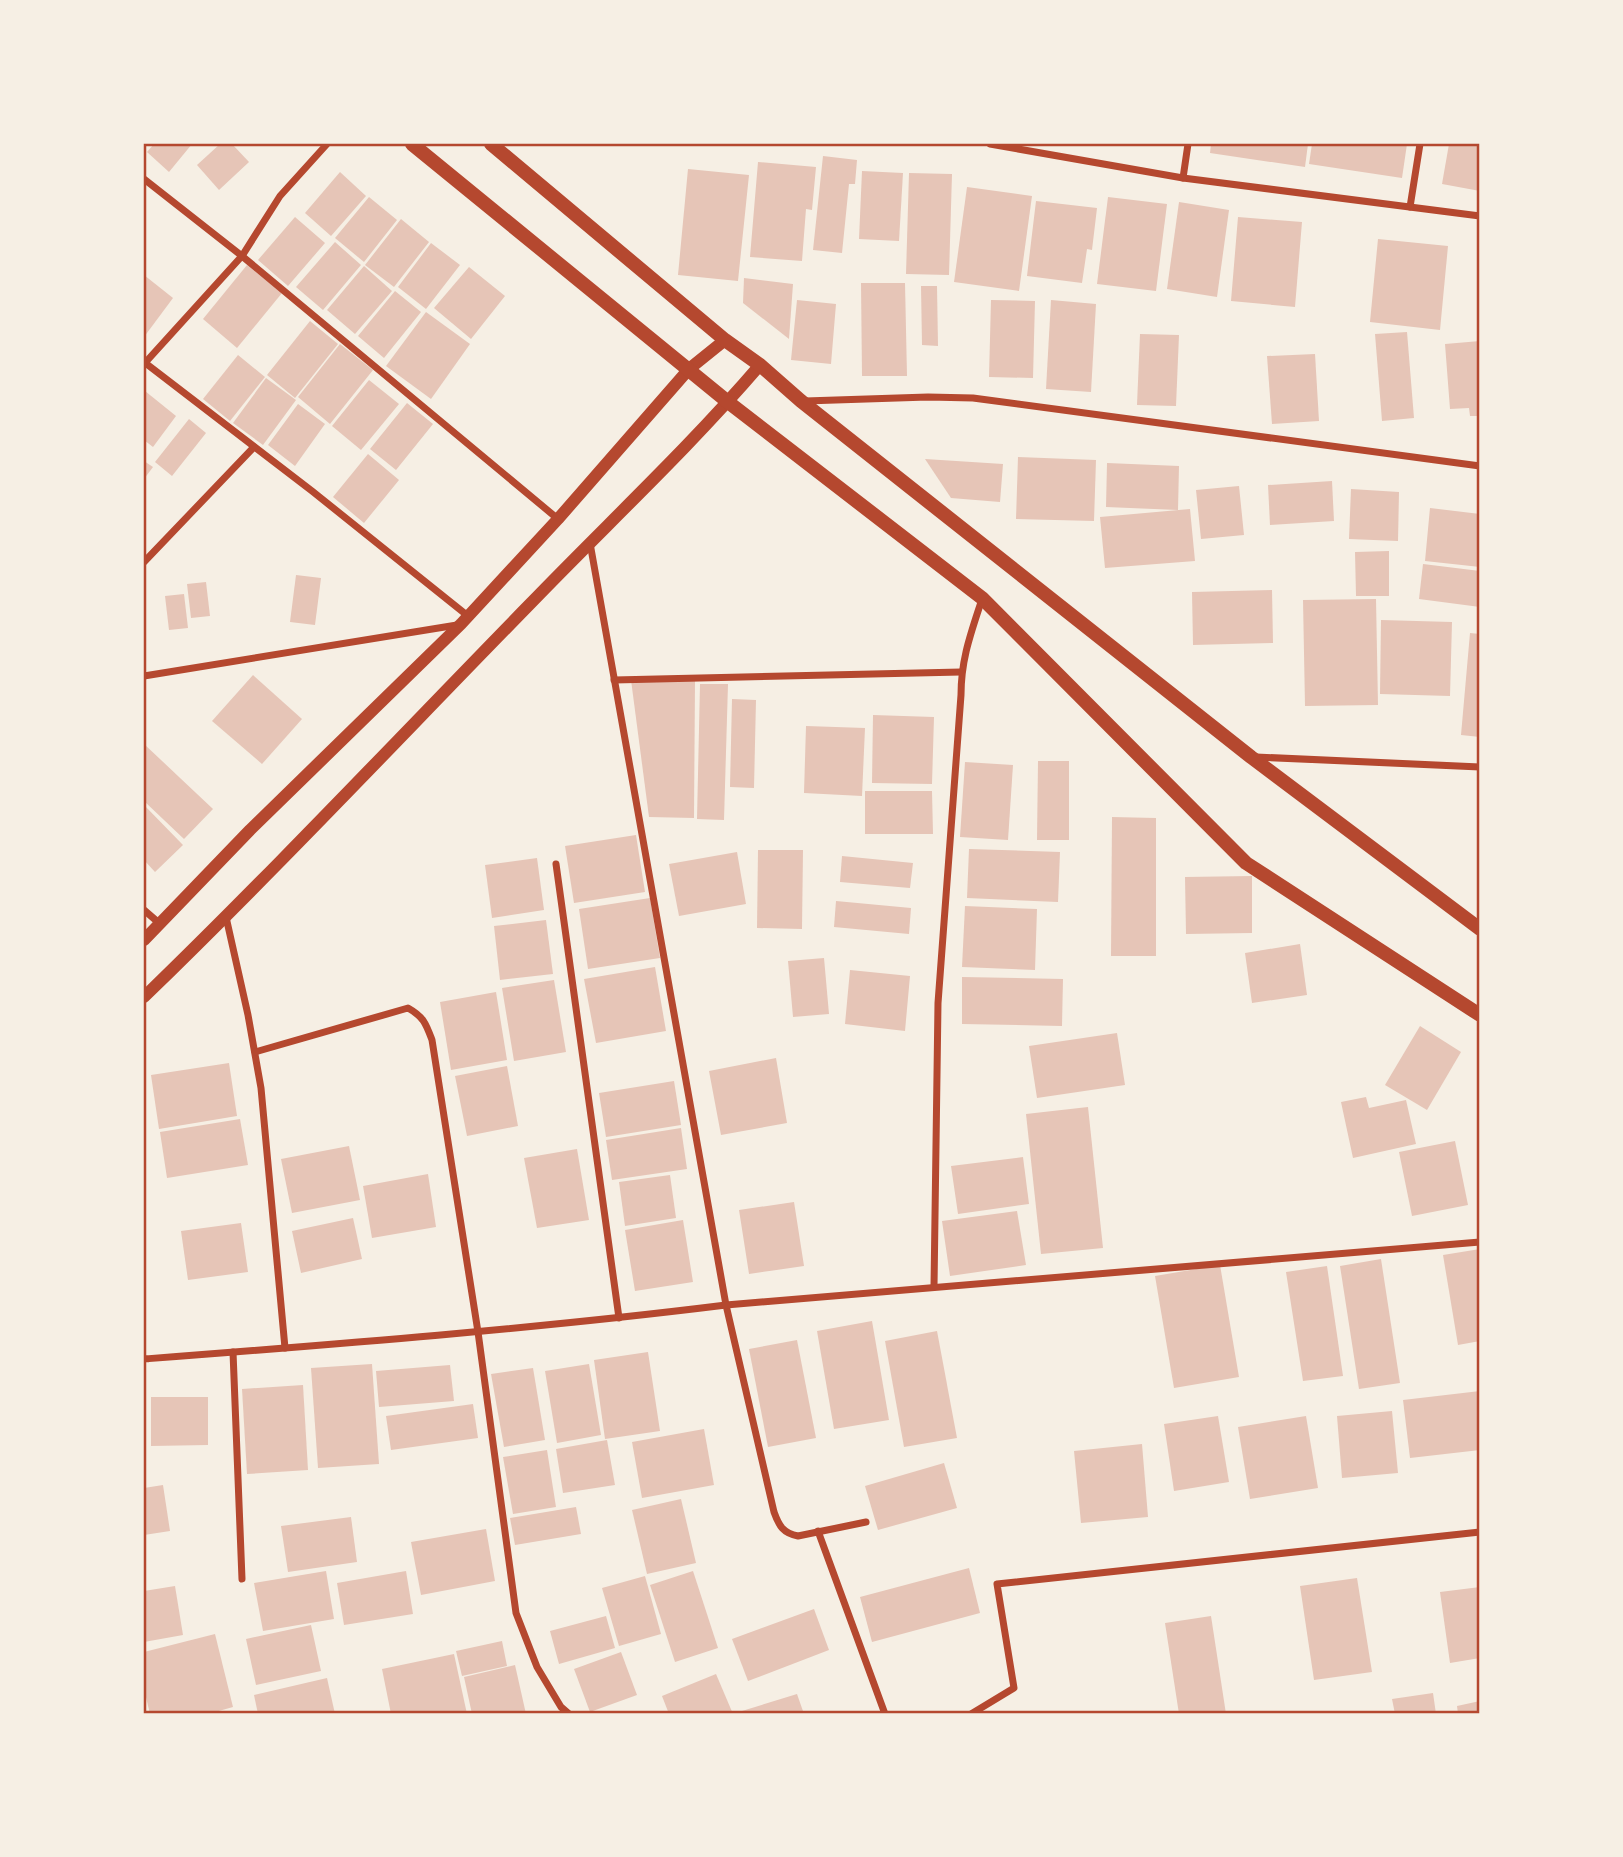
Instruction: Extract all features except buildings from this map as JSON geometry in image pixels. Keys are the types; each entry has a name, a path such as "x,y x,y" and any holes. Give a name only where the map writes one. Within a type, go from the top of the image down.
{"main road":[{"path":"412,144 729,402 982,598 1246,863 1479,1015"},
{"path":"491,144 801,401 1251,757 1479,929"}],"street":[{"path":"327,144 280,196 242,256 144,363 312,491 465,620"},
{"path":"990,144 1184,178 1479,216"},
{"path":"1184,178 1188,144"},
{"path":"1410,207 1420,144"},
{"path":"144,179 242,256 558,519"},
{"path":"144,940 250,830 465,620 558,519 689,369 725,340"},
{"path":"144,997 226,917 589,542 729,402 760,365"},
{"path":"801,401 973,398 1479,466"},
{"path":"144,562 254,447"},
{"path":"589,542 726,1305 774,1512 778,1523 788,1534 798,1536 866,1522"},
{"path":"934,1287 938,1003 961,672 982,598"},
{"path":"144,676 465,620"},
{"path":"614,680 961,672"},
{"path":"1251,757 1479,766"},
{"path":"556,864 618,1318"},
{"path":"144,910 159,923"},
{"path":"226,917 261,1088 285,1348"},
{"path":"255,1052 408,1009 425,1021 432,1040 478,1332 516,1613 537,1667 561,1707 569,1713"},
{"path":"144,1359 478,1332 726,1305 1479,1242"},
{"path":"233,1352 242,1579"},
{"path":"818,1531 885,1713"},
{"path":"971,1713 1014,1688 997,1584 1479,1532"}]}
